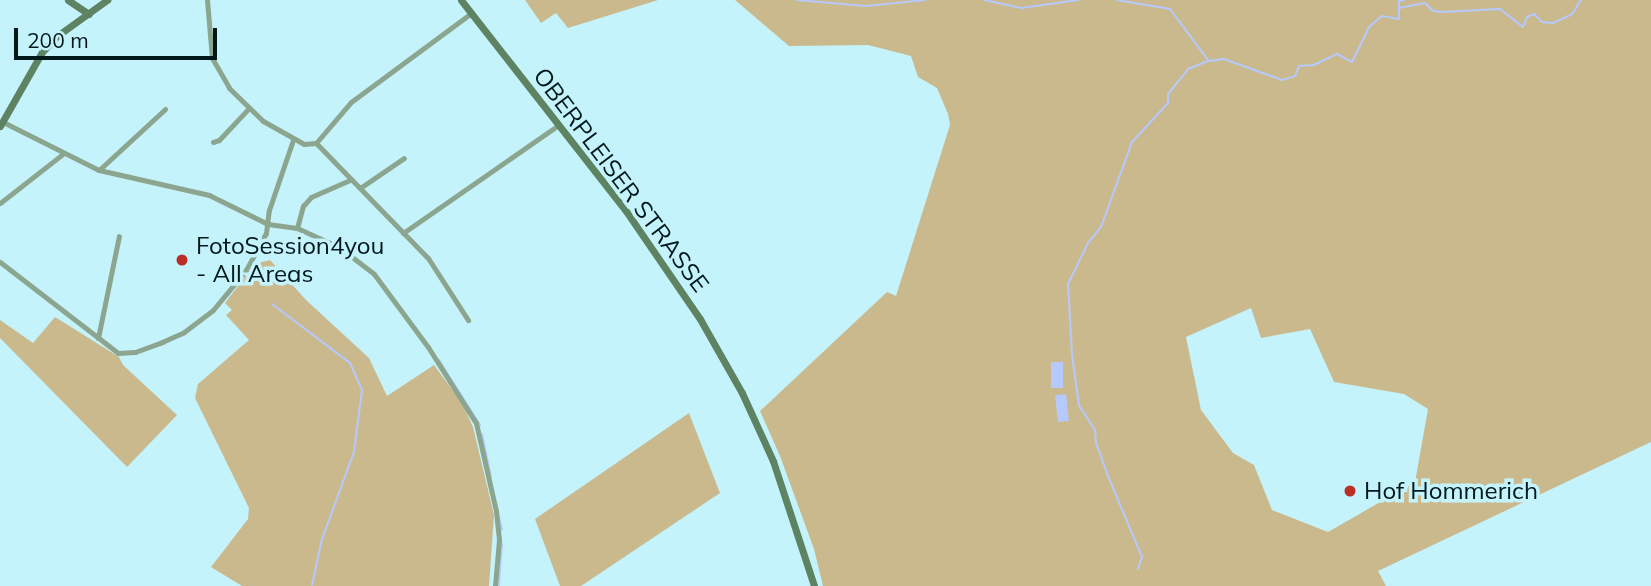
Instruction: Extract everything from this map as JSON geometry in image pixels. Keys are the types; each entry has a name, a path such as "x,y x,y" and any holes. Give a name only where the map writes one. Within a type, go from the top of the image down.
{"main road":[{"path":"68,0 89,14"},
{"path":"1,124 42,52 57,36 107,0"},
{"name":"OBERPLEISER STRASSE","path":"461,0 652,247 722,357 776,470 814,586"}],"street":[{"path":"207,0 212,58 229,88 247,109 293,140 316,143 428,258 468,320"},
{"path":"316,143 351,102 470,14"},
{"path":"99,170 165,109"},
{"path":"212,142 219,140 247,109"},
{"path":"1,124 99,170 209,195 268,224 297,228 339,247 374,274 463,400 476,423 496,511 499,540 495,586"},
{"path":"403,233 557,126"},
{"path":"0,262 118,353 135,352 184,332 213,310 253,259 268,224 269,209 293,140"},
{"path":"0,203 64,153"},
{"path":"359,188 404,158"},
{"path":"297,228 303,206 311,197 350,180"},
{"path":"98,338 119,236"}],"shaded area":[{"path":"525,0 658,0 568,28 556,13 541,23"},
{"path":"735,0 1651,0 1651,442 1378,571 1386,586 823,586 814,549 780,456 760,411 887,292 896,296 950,125 937,88 918,77 911,56 868,45 789,46","holes":["1251,308 1261,338 1310,329 1334,382 1404,394 1428,409 1415,482 1328,532 1272,510 1254,465 1233,453 1201,410 1186,337"]},
{"path":"270,260 306,300 369,358 387,396 434,365 462,403 473,427 494,515 489,586 242,586 211,567 248,519 249,508 195,398 198,384 249,340 226,315 232,310 225,303 255,264"},
{"path":"55,317 119,357 123,365 177,415 127,467 0,338 0,320 33,343"},
{"path":"689,413 720,493 581,586 560,586 535,519"}],"water":[{"path":"1051,362 1063,362 1063,388 1051,388"},
{"path":"1066,394 1069,421 1058,422 1055,395"}],"waterway":[{"path":"797,0 866,6 925,0"},
{"path":"984,0 1021,8 1078,0"},
{"path":"1117,0 1170,9 1208,60"},
{"path":"1399,8 1399,1 1404,0"},
{"path":"1138,569 1142,557 1110,481 1096,443 1095,430 1079,405 1072,355 1068,284 1088,243 1101,227 1132,142 1168,103 1168,94 1188,69 1208,61 1224,59 1282,80 1295,76 1299,66 1314,65 1337,54 1352,62 1369,27 1382,16 1399,19 1399,8 1425,3 1433,11 1442,12 1500,9 1523,27 1527,17 1534,14 1542,22 1553,23 1572,14 1581,0"},
{"path":"272,304 350,363 362,390 354,452 322,539 312,585"},
{"path":"439,360 480,425"},
{"path":"482,434 491,477"},
{"path":"499,517 502,530"},
{"path":"499,585 502,544"}],"place":[{"name":"FotoSession4you - All Areas","path":"182,260"},
{"name":"Hof Hommerich","path":"1350,491"}]}
